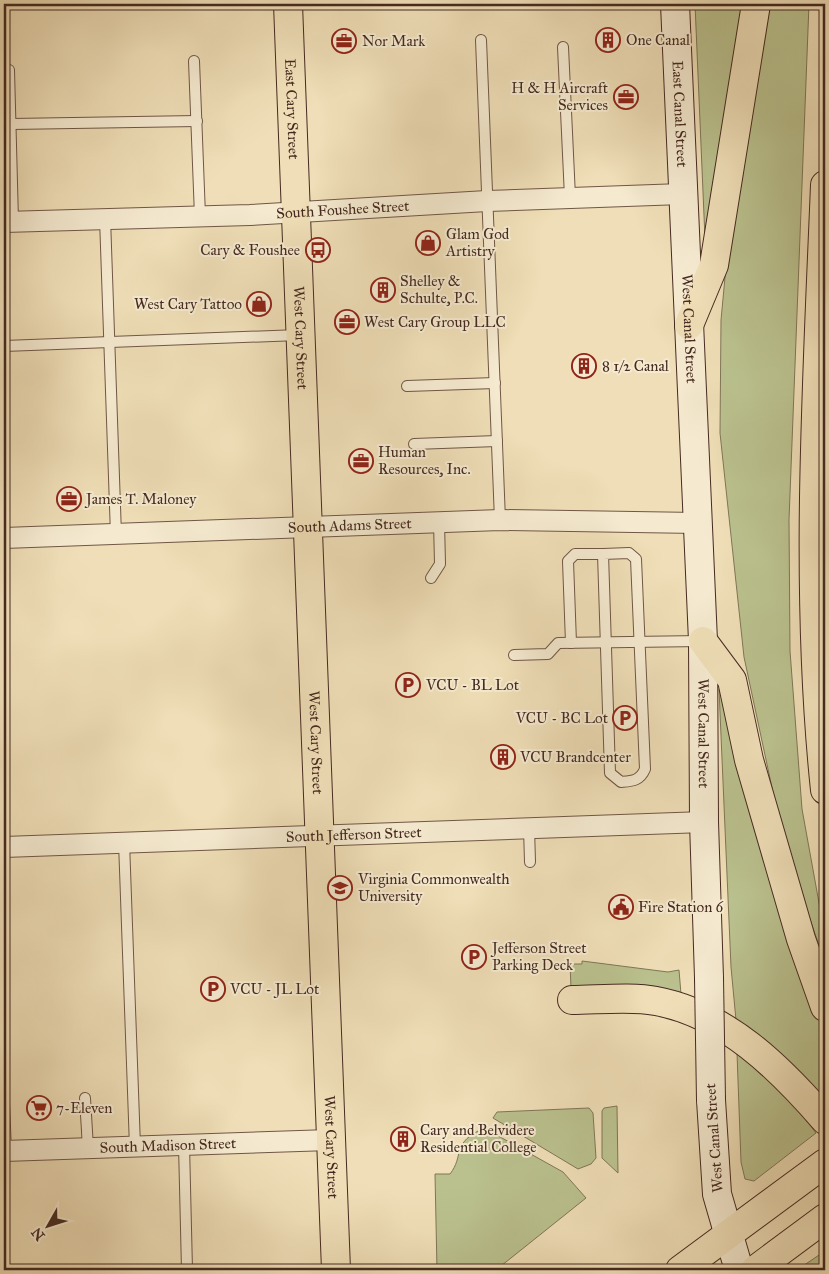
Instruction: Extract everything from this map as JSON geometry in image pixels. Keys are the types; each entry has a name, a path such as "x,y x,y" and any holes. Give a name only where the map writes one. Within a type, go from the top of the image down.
{"main road":[{"name":"East Cary Street","path":"288,4 296,213"},
{"name":"East Canal Street","path":"675,4 682,194"},
{"path":"689,325 714,266 756,4"},
{"path":"825,185 816,410 813,601 825,790"},
{"name":"West Canal Street","path":"682,194 703,642 704,822 709,978 710,1100 716,1194 739,1270"},
{"name":"West Cary Street","path":"296,213 318,836 336,1270"},
{"path":"703,642 732,680 752,770 801,939 825,1007"},
{"path":"572,1000 654,1000 689,1010 726,1029 763,1056 796,1086 825,1120"},
{"path":"680,1270 821,1166"},
{"path":"755,1270 825,1218"}],"street":[{"name":"South Foushee Street","path":"8,222 296,213 487,201 682,194"},
{"name":"South Adams Street","path":"4,538 500,520 697,522"},
{"name":"South Jefferson Street","path":"4,847 704,822"},
{"name":"South Madison Street","path":"5,1151 330,1140"}],"lane":[{"path":"481,40 500,520"},
{"path":"563,47 570,197"},
{"path":"194,61 200,216"},
{"path":"8,222 11,124 9,70"},
{"path":"11,124 197,121"},
{"path":"105,218 116,535"},
{"path":"4,346 300,335"},
{"path":"407,386 495,383"},
{"path":"414,444 497,441"},
{"path":"432,578 440,564 439,522"},
{"path":"572,642 568,561 574,554 629,553 636,559 645,769 642,776 634,781 621,782 610,773 603,554"},
{"path":"514,656 548,654 558,643 703,642"},
{"path":"529,828 530,862"},
{"path":"124,842 135,1147"},
{"path":"85,1098 88,1148"},
{"path":"4,1103 5,1151"},
{"path":"184,1145 188,1270"}],"green space":[{"path":"695,4 745,4 705,239"},
{"path":"768,4 809,4 789,520 790,651 802,809 825,936 825,962 803,900 777,811 744,657 720,433 721,320 727,256"},
{"path":"723,688 810,989 825,1032 825,1108 785,1060 736,1020 731,967 719,689"},
{"path":"582,961 668,972 679,970 681,994 571,988 570,964 582,964"},
{"path":"737,1053 780,1090 816,1133 754,1181 745,1179 741,1162"},
{"path":"617,1106 618,1173 602,1158 602,1111 604,1108"},
{"path":"589,1108 593,1113 596,1158 591,1164 578,1169 493,1118 497,1112"},
{"path":"478,1131 493,1133 563,1172 586,1198 496,1270 437,1270 435,1174 450,1174 457,1162 461,1146 470,1136"},
{"path":"825,1251 825,1270 797,1270"}],"place":[{"name":"One Canal","path":"608,40"},
{"name":"Nor Mark","path":"344,41"},
{"name":"H & H Aircraft Services","path":"626,97"},
{"name":"Glam God Artistry","path":"428,243"},
{"name":"Cary & Foushee","path":"318,250"},
{"name":"Shelley & Schulte, P.C.","path":"383,290"},
{"name":"West Cary Tattoo","path":"259,304"},
{"name":"West Cary Group LLC","path":"347,322"},
{"name":"8 1/2 Canal","path":"584,366"},
{"name":"Human Resources, Inc.","path":"361,461"},
{"name":"James T. Maloney","path":"69,499"},
{"name":"VCU - BL Lot","path":"408,685"},
{"name":"VCU - BC Lot","path":"625,718"},
{"name":"VCU Brandcenter","path":"503,757"},
{"name":"Virginia Commonwealth University","path":"340,888"},
{"name":"Fire Station 6","path":"621,907"},
{"name":"Jefferson Street Parking Deck","path":"474,957"},
{"name":"VCU - JL Lot","path":"213,989"},
{"name":"7-Eleven","path":"39,1108"},
{"name":"Cary and Belvidere Residential College","path":"403,1139"}]}
